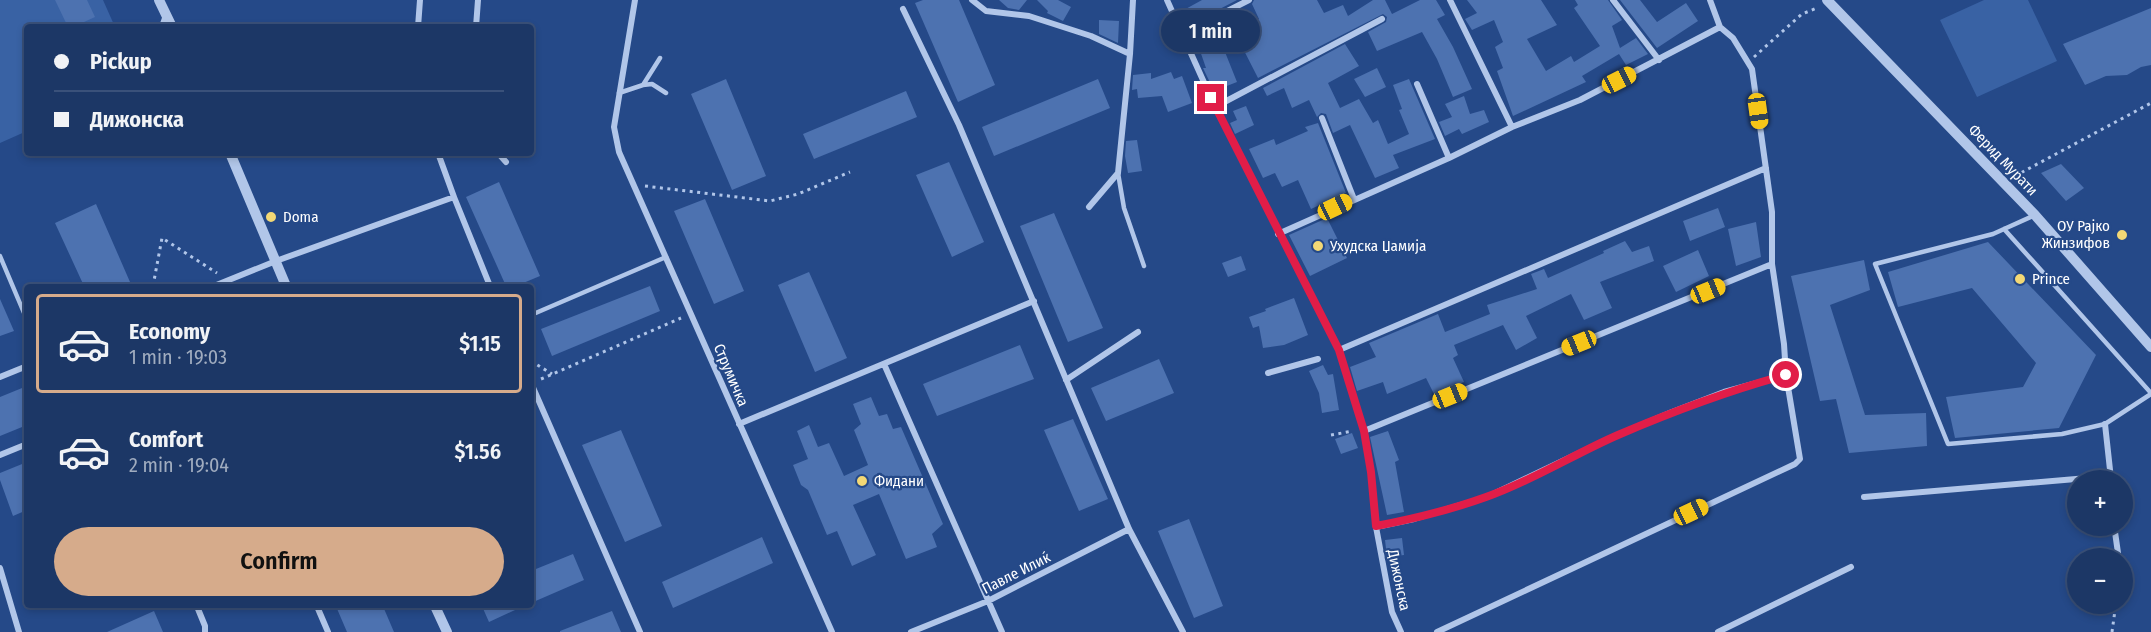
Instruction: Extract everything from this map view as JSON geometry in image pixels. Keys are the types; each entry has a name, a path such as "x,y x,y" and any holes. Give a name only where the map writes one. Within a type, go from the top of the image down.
{"street":[{"path":"159,0 171,24"},
{"path":"418,24 420,0"},
{"path":"476,24 478,0"},
{"name":"Струмичка","path":"635,0 614,127 619,152 832,632"},
{"path":"972,0 986,11 1029,16 1091,36 1130,54"},
{"path":"1089,207 1118,173 1130,54 1132,0"},
{"name":"Дижонска","path":"1167,0 1215,107 1339,350 1364,431 1371,472 1376,526 1392,612 1401,632"},
{"path":"1182,34 1249,0"},
{"path":"1450,0 1512,127"},
{"path":"1613,0 1659,60"},
{"path":"1437,632 1800,459 1786,375 1784,344 1772,264 1772,212 1752,69 1733,38 1720,27 1710,0"},
{"name":"Ферид Мурати","path":"1828,1 2035,215 2151,345"},
{"path":"903,9 959,125 1130,529 1183,632"},
{"path":"1215,107 1382,20"},
{"path":"1278,234 1449,158 1512,127 1580,100 1720,27"},
{"path":"1417,84 1449,158"},
{"path":"1322,118 1354,199"},
{"path":"231,156 285,284"},
{"path":"439,156 489,284"},
{"path":"501,156 506,162"},
{"path":"1339,350 1766,168"},
{"path":"219,284 276,261 454,198"},
{"path":"1364,431 1772,264"},
{"path":"739,424 1034,301"},
{"path":"1066,380 1138,332"},
{"path":"1268,373 1318,359"},
{"path":"884,364 1002,632"},
{"path":"0,377 24,367"},
{"path":"1376,526 1414,519 1487,497 1653,420 1724,392 1786,375"},
{"path":"534,390 640,632"},
{"path":"2105,424 2110,470"},
{"path":"0,455 24,445"},
{"path":"1864,496 2067,481"},
{"name":"Павле Илиќ","path":"912,632 988,601 1130,529"},
{"path":"1718,632 1851,567"},
{"path":"0,568 19,632"},
{"path":"198,608 205,632"},
{"path":"318,608 328,632"},
{"path":"436,608 447,632"}],"lane":[{"path":"162,24 166,14"},
{"path":"643,86 660,58"},
{"path":"618,93 652,84 666,93"},
{"path":"1118,173 1124,208 1144,266"},
{"path":"2004,229 2151,394 2105,424 2062,434 1948,444 1875,264 2004,229 2035,215"},
{"path":"0,256 24,313"},
{"path":"534,314 667,256"}],"path":[{"path":"1748,62 1802,14 1828,1"},
{"path":"2003,182 2151,103"},
{"path":"634,185 770,201 798,194 850,172"},
{"path":"153,284 162,238 229,280"},
{"path":"534,382 692,314"},
{"path":"534,363 552,374"},
{"path":"1331,435 1350,430"},
{"path":"2112,632 2114,614"}],"shaded area":[{"path":"0,0 103,0 114,24 24,24 24,132 0,143"},
{"path":"1984,0 2028,0 2057,61 1977,97 1940,20"}],"building":[{"path":"55,0 87,0 95,17 80,24 67,24"},
{"path":"923,0 959,0 995,85 958,102 915,3"},
{"path":"999,0 1027,0 1019,10 1008,8"},
{"path":"1037,0 1058,0 1071,7 1063,21 1047,13 1048,11"},
{"path":"1202,0 1237,0 1191,24 1182,11"},
{"path":"1254,0 1317,0 1324,13 1343,5 1348,16 1373,0 1385,0 1392,14 1420,0 1436,0 1445,15 1437,19 1472,89 1453,97 1437,59 1422,32 1377,51 1368,32 1386,22 1387,17 1383,14 1258,78 1233,29 1259,19 1252,4"},
{"path":"1467,0 1541,0 1557,25 1527,39 1546,71 1571,56 1574,62 1600,46 1574,8 1578,5 1575,0 1608,0 1622,20 1612,26 1620,48 1636,38 1648,54 1626,65 1619,54 1582,76 1586,82 1513,116 1497,71 1503,68 1495,47 1503,42 1494,20 1472,30 1465,19 1477,13"},
{"path":"1620,0 1640,0 1657,22 1686,3 1698,21 1657,48"},
{"path":"2151,8 2151,65 2141,67 2127,75 2106,76 2085,85 2063,44"},
{"path":"1223,19 1225,22 1215,27 1237,82 1214,91 1203,68 1206,68 1198,45 1192,36"},
{"path":"1099,20 1119,21 1118,43 1099,34"},
{"path":"1345,44 1359,66 1328,83 1340,108 1359,99 1373,123 1378,120 1388,144 1409,134 1399,110 1402,109 1393,85 1409,79 1435,139 1393,155 1399,168 1375,178 1350,125 1333,133 1326,114 1321,113 1317,117 1309,100 1292,108 1284,88 1267,96 1263,88"},
{"path":"1377,68 1386,87 1365,97 1354,79"},
{"path":"1171,72 1174,79 1182,76 1192,103 1168,112 1162,96 1138,98 1137,89 1132,90 1133,75 1151,73 1151,79"},
{"path":"726,79 766,176 732,190 691,94"},
{"path":"1098,79 1110,108 994,156 982,127"},
{"path":"906,91 917,117 814,159 803,134"},
{"path":"1464,96 1470,114 1484,110 1489,122 1462,134 1459,129 1445,136 1439,122 1452,117 1445,104"},
{"path":"1246,106 1254,125 1235,134 1230,123 1237,120 1233,111"},
{"path":"1318,123 1346,193 1311,209 1298,180 1282,187 1275,173 1263,178 1249,149 1274,139 1276,145 1308,131 1305,127"},
{"path":"1137,140 1142,171 1128,173 1125,156 1126,141"},
{"path":"949,162 984,242 952,257 916,175"},
{"path":"2061,164 2084,188 2066,201 2041,173"},
{"path":"499,182 540,276 521,284 505,284 466,197"},
{"path":"705,199 744,291 714,304 674,211"},
{"path":"96,204 130,282 126,284 83,284 55,223"},
{"path":"1718,208 1725,227 1690,241 1683,221"},
{"path":"1054,213 1103,328 1068,342 1020,226"},
{"name":"Ухудска Џамија","path":"1327,218 1347,258 1310,276 1289,235"},
{"path":"1756,222 1761,257 1736,266 1728,229"},
{"path":"1625,241 1632,252 1649,246 1654,261 1600,282 1612,308 1584,320 1571,294 1526,316 1537,338 1516,350 1503,325 1454,345 1458,355 1453,358 1464,382 1434,394 1426,378 1387,394 1383,382 1357,391 1350,367 1376,357 1369,343 1438,314 1445,332 1490,314 1487,305 1537,289 1531,274 1544,269 1548,278"},
{"path":"1988,242 2096,355 2059,428 1955,438 1946,397 2023,387 2036,363 1972,288 1898,307 1888,272"},
{"path":"1698,250 1709,276 1676,292 1663,266"},
{"path":"1241,256 1246,270 1228,277 1222,263"},
{"path":"1864,260 1870,290 1830,305 1865,415 1926,413 1927,446 1849,453 1836,399 1820,401 1791,276"},
{"path":"809,272 847,358 815,372 778,285"},
{"path":"650,286 660,311 552,356 541,329"},
{"path":"1294,298 1308,335 1284,345 1263,348 1259,326 1253,328 1249,317"},
{"path":"0,299 14,331 0,336"},
{"path":"1020,345 1034,379 937,416 923,384"},
{"path":"1159,359 1174,393 1106,421 1091,388"},
{"path":"1323,365 1328,375 1333,374 1339,410 1322,413 1319,393 1309,371"},
{"path":"24,387 24,426 0,436 0,397"},
{"name":"Фидани","path":"871,397 879,416 887,414 893,429 901,427 943,524 932,534 937,547 906,559 879,494 853,505 876,555 852,566 837,531 827,535 808,490 801,485 793,465 808,459 797,431 809,425 818,447 829,443 844,476 868,465 854,430 861,424 853,404"},
{"path":"1073,419 1108,499 1079,511 1044,430"},
{"path":"621,430 662,526 625,542 582,445"},
{"path":"1388,431 1399,460 1395,462 1404,512 1387,515 1370,437"},
{"path":"1352,433 1358,448 1341,454 1335,439"},
{"path":"24,463 24,511 13,516 0,480 0,473"},
{"path":"1189,519 1223,606 1194,618 1158,531"},
{"path":"762,537 773,563 673,608 662,582"},
{"path":"1402,538 1404,555 1387,557 1385,540"},
{"path":"573,554 584,580 534,602 534,570"},
{"path":"337,608 384,608 394,632 347,632"},
{"path":"483,608 519,608 489,622"},
{"path":"154,611 163,632 107,632"},
{"path":"612,611 621,632 560,632 560,631"}],"place":[{"name":"Doma","path":"271,217"},
{"name":"ОУ Рајко Жинзифов","path":"2122,235"},
{"name":"Ухудска Џамија","path":"1318,246"},
{"name":"Prince","path":"2020,279"},
{"name":"Фидани","path":"862,481"}],"route":[{"path":"1211,98 1278,234 1339,350 1364,431 1371,472 1376,526 1414,519 1487,497 1653,420 1724,392 1786,375"}]}
